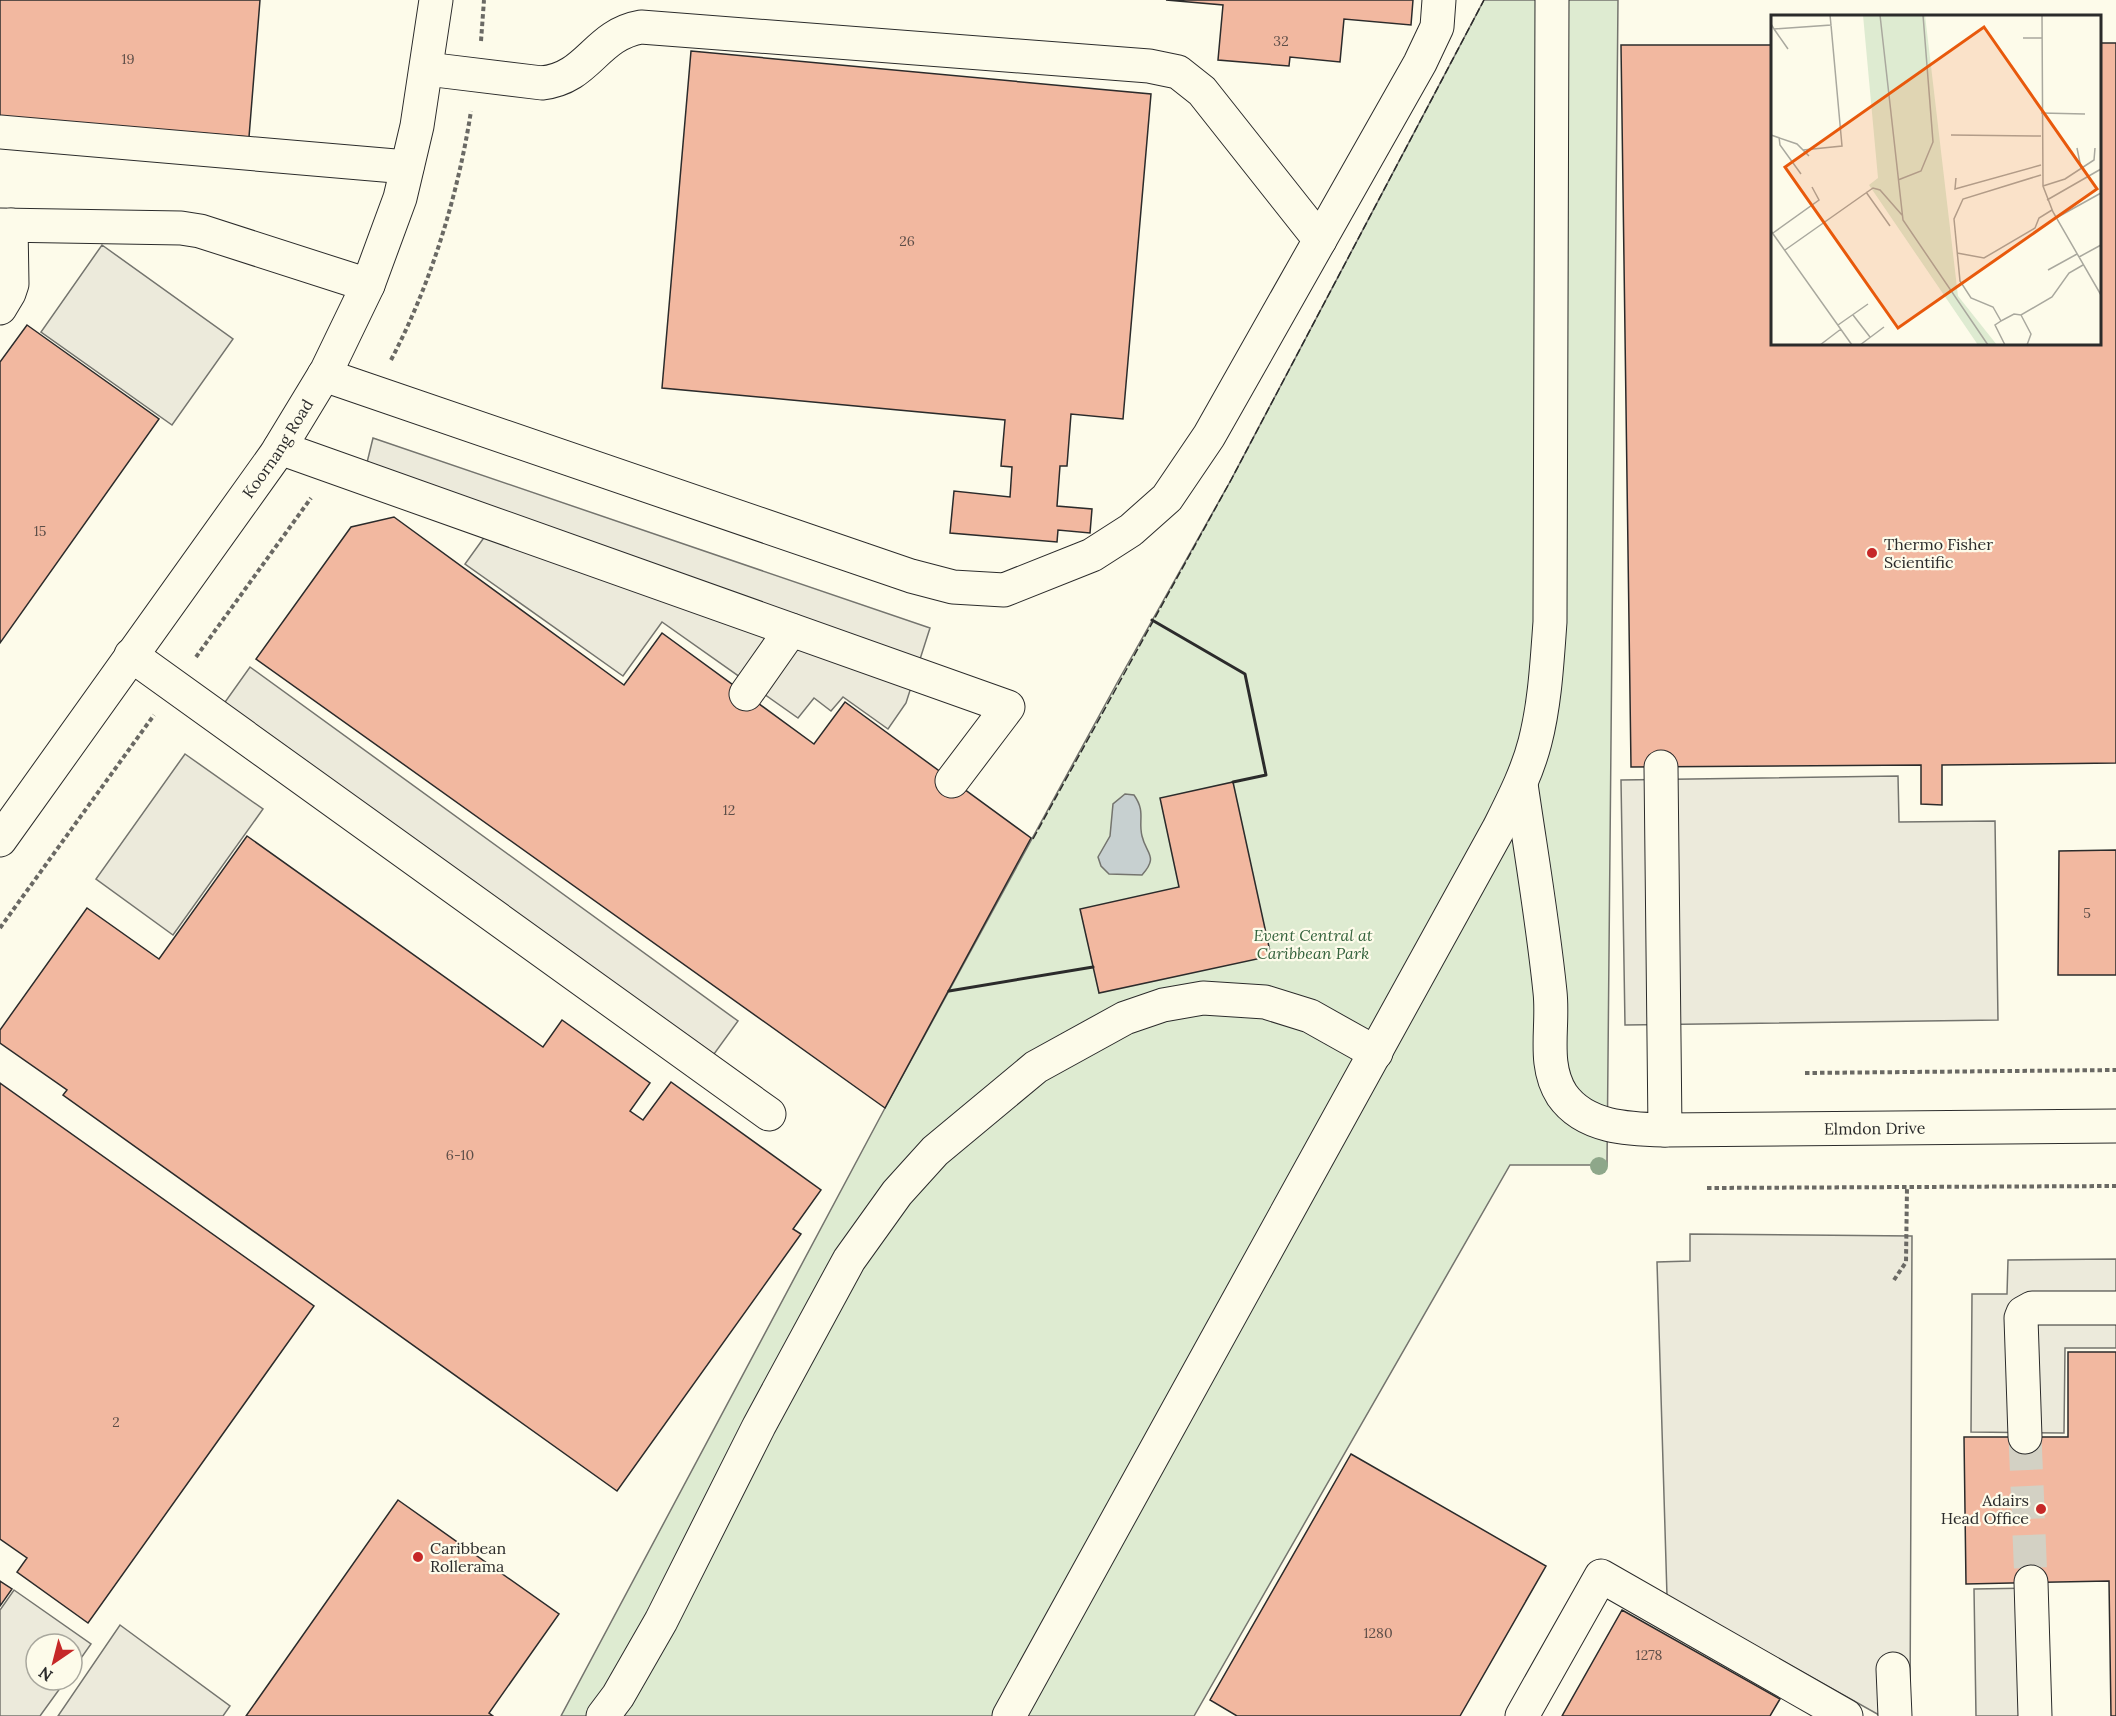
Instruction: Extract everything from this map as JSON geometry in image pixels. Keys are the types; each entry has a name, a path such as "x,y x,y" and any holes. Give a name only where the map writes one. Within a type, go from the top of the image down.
{"street":[{"name":"Koornang Road","path":"0,840 9,807 131,655 280,448 324,375 368,285 386,240 406,167 427,69 436,0"},
{"path":"324,375 911,576 953,587 1004,590 1092,555 1131,530 1167,498 1209,436 1420,63 1437,27 1439,0"},
{"path":"1009,1716 1376,1053 1521,784 1535,742 1544,687 1550,622 1551,0"},
{"path":"427,69 542,83 557,82 572,75 611,38 624,30 641,27 1149,66 1178,72 1202,91 1320,240"},
{"path":"0,132 406,167"},
{"path":"0,308 12,284 5,225 181,228 200,231 368,285"},
{"path":"280,448 1008,708 952,781"},
{"path":"746,694 791,630"},
{"path":"131,655 769,1114"},
{"path":"1650,1130 1661,767"},
{"name":"Elmdon Drive","path":"1521,784 1550,995 1551,1073 1563,1096 1592,1121 1650,1130 2116,1126"},
{"path":"603,1716 618,1696 661,1621 759,1426 849,1260 897,1193 934,1151 1036,1067 1125,1018 1163,1005 1203,998 1265,1002 1310,1016 1376,1053"},
{"path":"2025,1437 2021,1318 2023,1313 2032,1308 2116,1308"},
{"path":"1522,1716 1601,1576 1846,1716"},
{"path":"2031,1582 2034,1716"},
{"path":"1893,1669 1895,1716"}],"path":[{"path":"1805,1073 2116,1070"},
{"path":"1707,1188 2116,1186"},
{"path":"1894,1280 1906,1262 1907,1187"}],"green space":[{"name":"Event Central at Caribbean Park","path":"1484,0 1618,0 1607,1165 1510,1165 1194,1716 561,1716 885,1108 1117,683 1231,480"}],"shaded area":[{"path":"102,245 233,339 172,425 41,332"},
{"path":"373,438 930,628 906,703 888,729 843,697 831,711 814,698 798,718 662,622 623,676 465,564 488,532 362,483"},
{"path":"250,667 738,1021 701,1072 213,719"},
{"path":"185,754 263,809 173,935 96,879"},
{"path":"1898,776 1899,822 1995,821 1998,1020 1625,1025 1621,780"},
{"path":"1125,794 1134,795 1140,806 1142,836 1151,859 1142,875 1109,874 1101,866 1098,857 1110,836 1113,804"},
{"path":"1690,1234 1912,1236 1910,1715 1879,1715 1667,1596 1657,1262 1690,1261"},
{"path":"2116,1259 2116,1348 2065,1348 2064,1433 1971,1432 1972,1294 2007,1294 2008,1260"},
{"path":"2034,1588 2036,1716 1976,1716 1974,1589"},
{"path":"14,1590 74,1632 24,1632 24,1692 57,1692 40,1716 0,1716 0,1610"},
{"path":"120,1625 230,1706 223,1716 58,1716 74,1692 84,1692 84,1678"},
{"path":"84,1639 91,1644 84,1654"}],"building":[{"path":"0,0 260,0 249,137 0,117"},
{"path":"1166,0 1413,0 1411,25 1344,19 1340,62 1290,57 1289,66 1218,60 1223,5"},
{"name":"Thermo Fisher Scientific","path":"2101,43 2116,43 2116,763 1942,765 1942,805 1921,804 1921,765 1631,767 1621,45 1771,45 1771,345 2101,345"},
{"path":"691,51 1151,94 1123,419 1071,414 1067,466 1060,466 1057,506 1092,509 1090,533 1058,530 1057,542 950,533 954,491 1010,497 1012,467 1001,466 1005,420 662,388"},
{"path":"27,325 159,419 0,643 0,362"},
{"path":"394,517 624,685 662,633 814,744 845,702 1031,838 885,1108 256,659 351,527"},
{"path":"1233,782 1271,956 1099,993 1080,909 1179,887 1160,798"},
{"path":"247,836 543,1047 562,1020 650,1083 630,1111 643,1120 671,1082 821,1190 793,1229 801,1234 617,1491 63,1095 67,1090 0,1043 0,1030 87,908 159,959"},
{"path":"2116,850 2116,975 2058,975 2059,851"},
{"path":"0,1083 314,1306 88,1623 17,1572 27,1558 0,1539"},
{"name":"Adairs Head Office","path":"2068,1352 2116,1352 2116,1716 2111,1716 2109,1581 1966,1584 1964,1437 2068,1437"},
{"path":"1351,1454 1546,1566 1460,1716 1237,1716 1210,1700"},
{"name":"Caribbean Rollerama","path":"398,1500 559,1614 489,1713 493,1716 246,1716"},
{"path":"0,1581 12,1589 0,1606"},
{"path":"1622,1610 1780,1699 1770,1716 1562,1716"}],"tunnel":[{"path":"2025,1437 2031,1582"}],"fence":[{"path":"1033,839 1231,480 1484,0"}],"wall":[{"path":"1152,620 1245,674 1266,775 1233,782"},
{"path":"949,991 1093,967"}],"place":[{"name":"Thermo Fisher Scientific","path":"1872,553"},
{"name":"Adairs Head Office","path":"2041,1509"},
{"name":"Caribbean Rollerama","path":"418,1557"}]}
